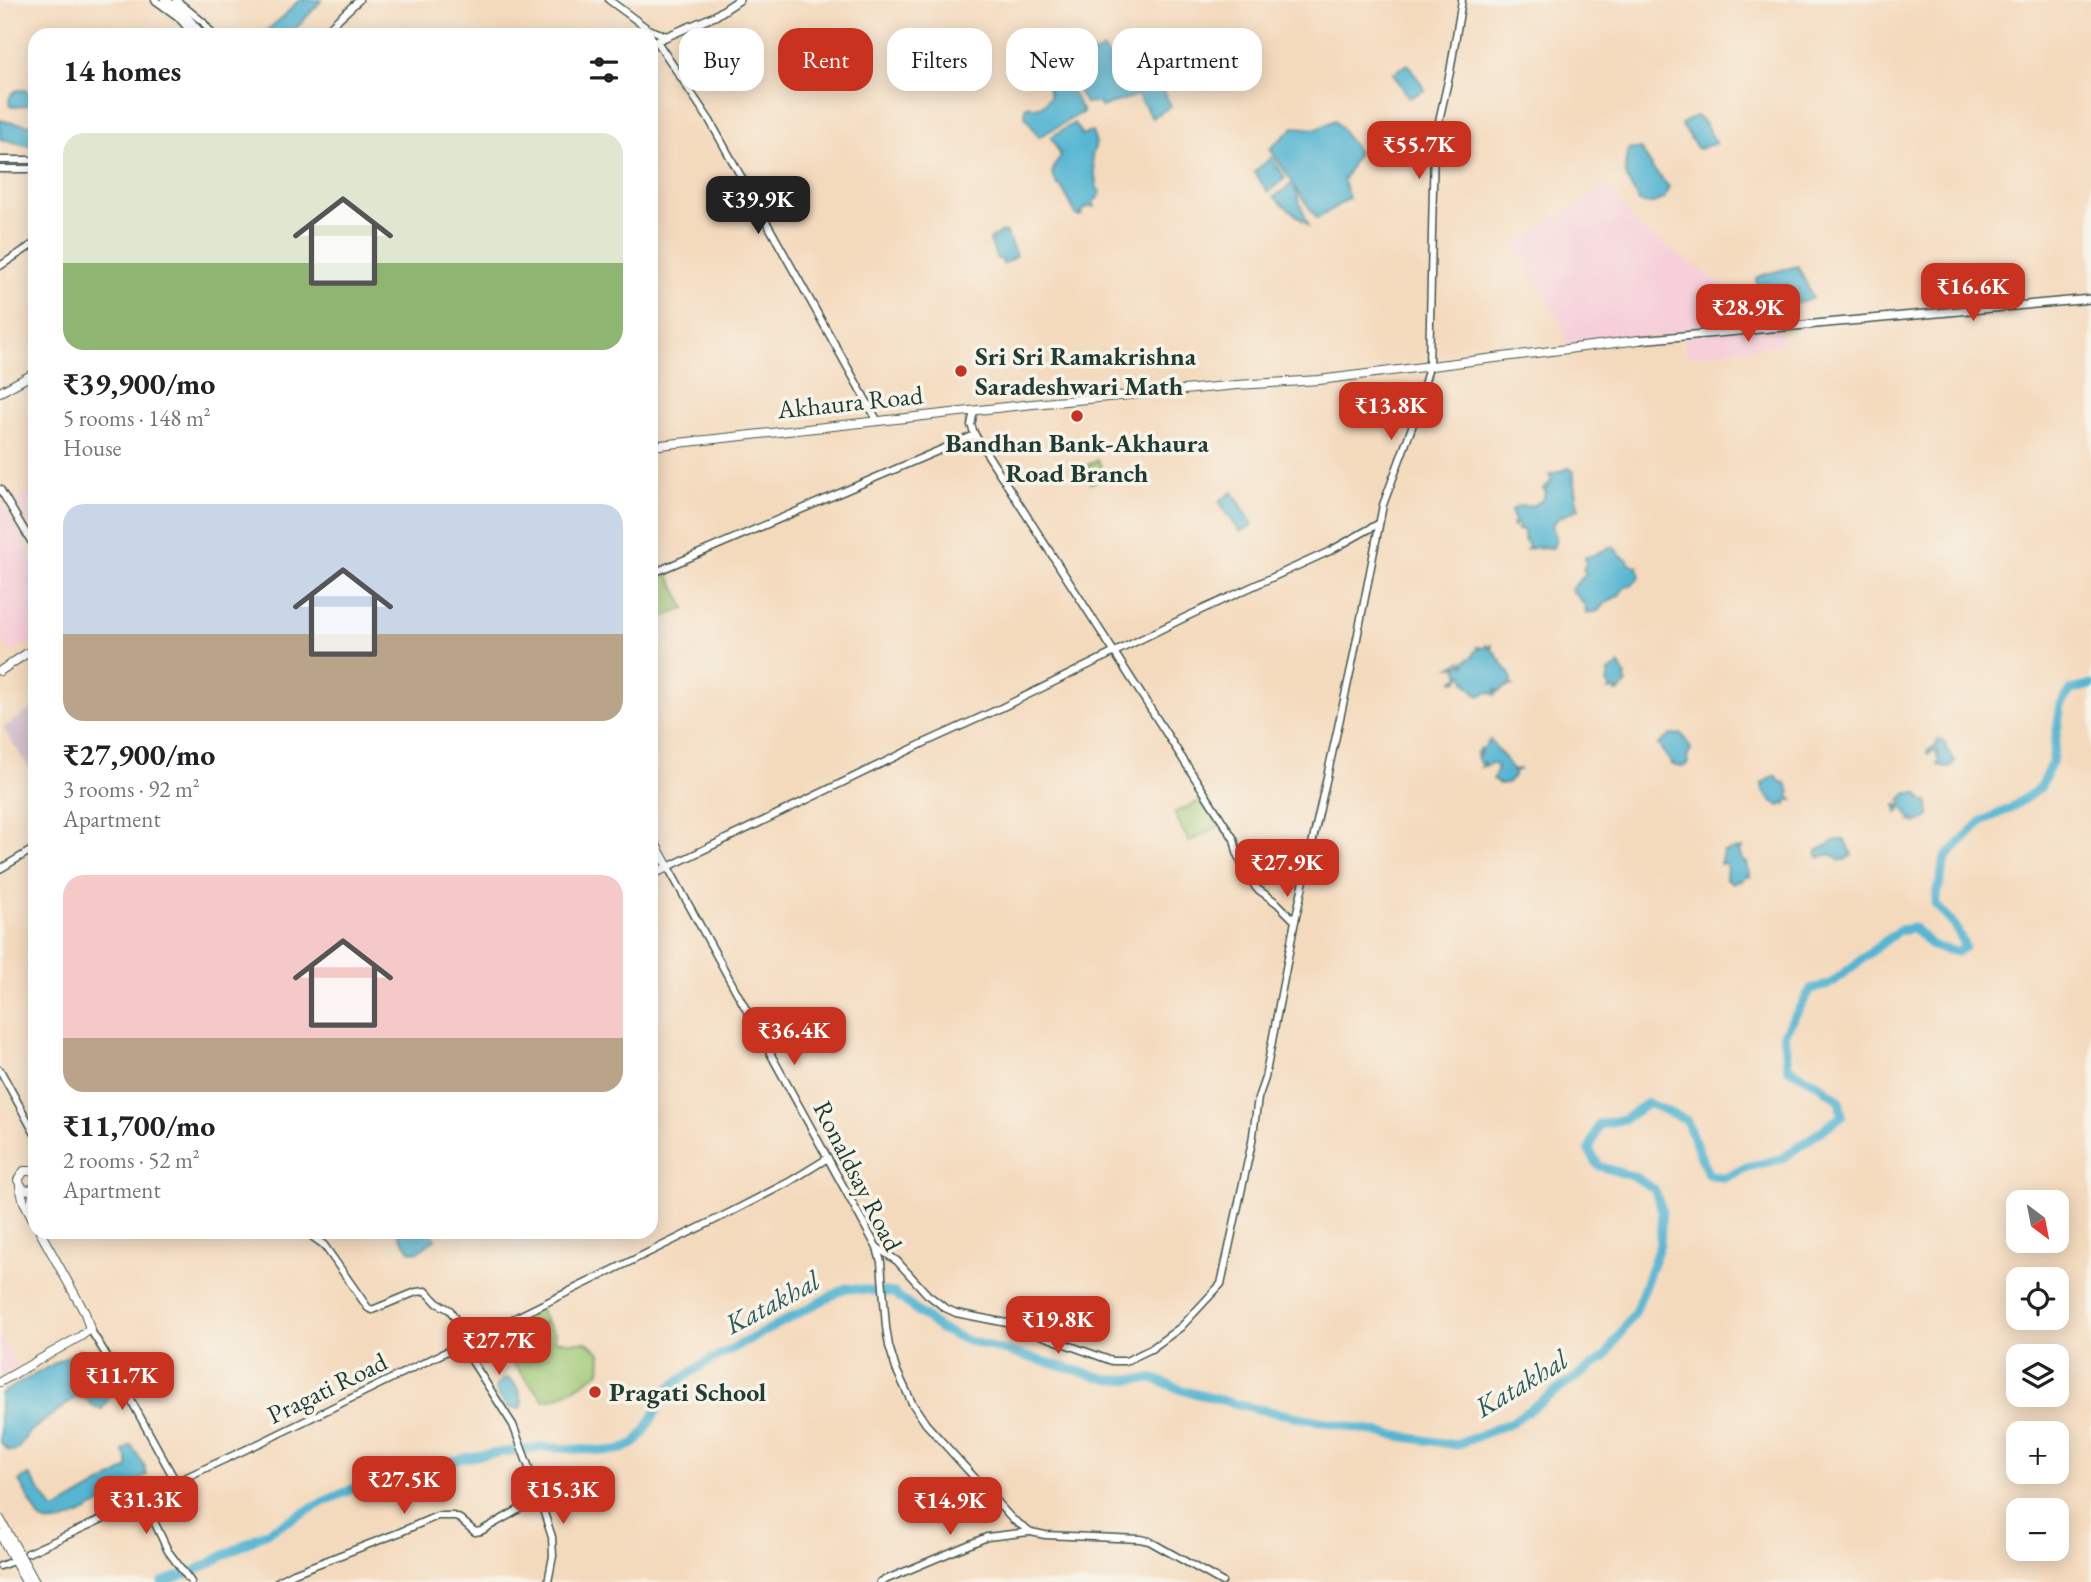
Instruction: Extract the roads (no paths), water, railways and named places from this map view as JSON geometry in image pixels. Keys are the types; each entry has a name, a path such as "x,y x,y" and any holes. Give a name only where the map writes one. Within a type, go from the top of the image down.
{"main road":[{"path":"165,0 202,28"},
{"path":"658,39 715,16 739,0"},
{"path":"1639,340 2091,299"},
{"name":"Akhaura Road","path":"658,445 1237,385 1319,380 1639,340"},
{"path":"0,392 28,377"},
{"path":"0,671 28,653"},
{"name":"Ronaldsay Road","path":"658,848 668,867"},
{"path":"658,872 668,867"},
{"path":"28,1171 21,1173 18,1180 28,1209"},
{"path":"20,1187 28,1189"},
{"path":"0,1382 90,1329 85,1314 44,1239"},
{"path":"0,1519 36,1582"},
{"path":"0,1534 26,1582"}],"street":[{"path":"155,0 177,16 188,28"},
{"path":"176,0 204,22 206,28"},
{"path":"329,28 359,0"},
{"path":"608,0 647,28"},
{"path":"877,1248 897,1261 926,1294 945,1308 956,1313 1007,1323 1112,1361 1126,1361 1151,1349 1181,1327 1221,1284 1251,1150 1258,1098 1265,1078 1295,921 1352,664 1378,524 1412,427 1429,367 1434,143 1462,0"},
{"path":"658,33 667,36"},
{"path":"658,47 715,129 877,421"},
{"path":"0,160 28,160"},
{"path":"0,169 28,169"},
{"path":"0,266 28,248"},
{"path":"974,411 971,425 975,435 1234,839 1238,856 1256,888 1277,903 1295,921"},
{"path":"658,570 975,435"},
{"path":"0,489 28,536"},
{"path":"668,867 1330,551 1378,524"},
{"path":"0,869 28,852"},
{"name":"Ronaldsay Road","path":"668,867 877,1248 883,1278 886,1327 896,1369 919,1416 1012,1519 1031,1532"},
{"path":"0,1070 28,1121"},
{"path":"0,1077 28,1127"},
{"name":"Pragati Road","path":"28,1553 144,1500 734,1210 789,1182 828,1158"},
{"path":"316,1239 324,1245 368,1308 372,1310 416,1292 426,1291 437,1303 450,1310 464,1342 513,1425 531,1473 552,1537 553,1556 548,1582"},
{"path":"90,1329 176,1482"},
{"path":"144,1500 173,1556 191,1582"},
{"path":"277,1582 437,1516 460,1519 475,1532 540,1500"},
{"path":"880,1582 987,1537 1031,1532 1052,1536 1149,1541 1222,1582"},
{"path":"0,1566 13,1562"}],"water":[{"path":"299,0 322,0 296,28 270,28"},
{"path":"1103,49 1111,59 1112,91 1163,91 1171,106 1152,118 1138,95 1101,107 1098,103 1085,103 1078,91 1098,91 1098,52"},
{"path":"1408,64 1425,90 1409,98 1393,73"},
{"path":"26,90 28,105 10,106 9,100 13,93"},
{"path":"1049,91 1071,91 1083,112 1039,137 1025,116 1025,107 1043,105 1050,96"},
{"path":"1696,116 1705,124 1716,143 1698,149 1681,124"},
{"path":"0,120 28,125 28,145 0,139"},
{"path":"1335,120 1358,152 1343,181 1349,198 1317,219 1294,186 1308,225 1274,197 1293,183 1270,149 1294,127 1317,129"},
{"path":"1074,123 1082,135 1092,132 1096,143 1092,156 1097,189 1101,192 1093,201 1094,207 1082,211 1081,216 1077,216 1052,174 1061,156 1051,137"},
{"path":"1629,149 1641,149 1653,169 1669,187 1664,199 1650,204 1639,202 1625,171"},
{"path":"1272,157 1285,178 1268,192 1254,172"},
{"path":"1000,232 1006,233 1016,256 1003,264 1001,259 997,259 990,240"},
{"path":"1798,266 1813,298 1784,304 1758,292 1756,278"},
{"path":"1569,468 1574,472 1579,508 1557,519 1552,525 1556,538 1553,548 1543,546 1540,549 1527,549 1530,546 1524,540 1524,530 1516,530 1520,528 1518,524 1513,527 1512,525 1515,521 1511,511 1543,500 1546,491 1543,489 1552,481 1549,475"},
{"path":"1233,492 1253,525 1240,532 1219,501"},
{"path":"1613,546 1628,563 1638,567 1640,577 1598,611 1586,614 1585,605 1571,589 1586,574 1583,569 1586,564 1585,557"},
{"path":"1486,645 1489,648 1492,645 1492,651 1510,674 1510,683 1513,685 1500,691 1496,689 1498,692 1495,695 1489,692 1479,696 1462,675 1458,680 1452,681 1460,676 1457,667 1451,667 1458,663 1457,666 1461,665 1461,662 1465,666 1463,662 1474,656 1474,652 1479,649 1477,647 1484,648"},
{"path":"1619,665 1627,683 1619,692 1608,690 1609,672"},
{"path":"1682,734 1691,749 1688,763 1683,767 1673,765 1658,745 1670,735"},
{"path":"1490,740 1512,770 1521,769 1514,772 1514,776 1507,783 1499,784 1493,779 1496,765 1492,763 1481,767 1484,762 1480,763 1477,757 1481,751 1476,755"},
{"path":"1938,740 1942,740 1955,761 1950,766 1938,765 1938,752 1928,754 1927,751 1936,746"},
{"path":"1777,776 1780,782 1786,783 1789,797 1793,800 1786,801 1786,805 1774,803 1764,790 1762,783"},
{"path":"1907,793 1918,793 1928,802 1929,817 1918,823 1910,821 1913,819 1904,808 1900,807 1897,813 1896,805 1902,805 1900,800"},
{"path":"1836,840 1845,840 1852,855 1845,860 1830,855 1819,858 1817,851"},
{"path":"1742,848 1739,853 1744,862 1747,862 1750,877 1745,876 1742,881 1734,883 1726,879 1727,865 1720,864 1723,852"},
{"path":"402,1239 435,1239 419,1251 411,1252"},
{"path":"80,1349 109,1398 102,1409 83,1397 75,1398 29,1432 17,1450 9,1451 0,1442 0,1394"},
{"path":"506,1378 515,1385 519,1393 522,1405 520,1409 507,1407 496,1391 496,1387"},
{"path":"131,1445 147,1475 103,1503 65,1521 52,1523 40,1519 19,1481 29,1475 53,1509 57,1509 128,1468 128,1460 123,1451"}],"waterway":[{"name":"Katakhal","path":"162,1582 195,1571 325,1501 385,1475 475,1456 542,1447 608,1451 623,1449 634,1444 643,1434 670,1387 702,1365 846,1288 894,1293 940,1329 966,1340 1111,1380 1154,1379 1185,1391 1257,1409 1456,1445 1512,1422 1605,1357 1636,1310 1660,1244 1662,1210 1654,1189 1635,1177 1599,1166 1589,1150 1599,1125 1624,1119 1648,1103 1686,1120 1708,1174 1725,1178 1747,1167 1781,1159 1842,1116 1839,1100 1817,1083 1788,1068 1784,1034 1811,989 1829,985 1899,930 1914,928 1932,946 1957,952 1965,947 1956,927 1935,904 1945,858 1982,821 2011,808 2040,788 2052,762 2061,704 2071,690 2091,685"}],"place":[{"name":"Sri Sri Ramakrishna Saradeshwari Math","path":"961,371"},
{"name":"Bandhan Bank-Akhaura Road Branch","path":"1077,416"},
{"name":"Pragati School","path":"595,1392"}]}
